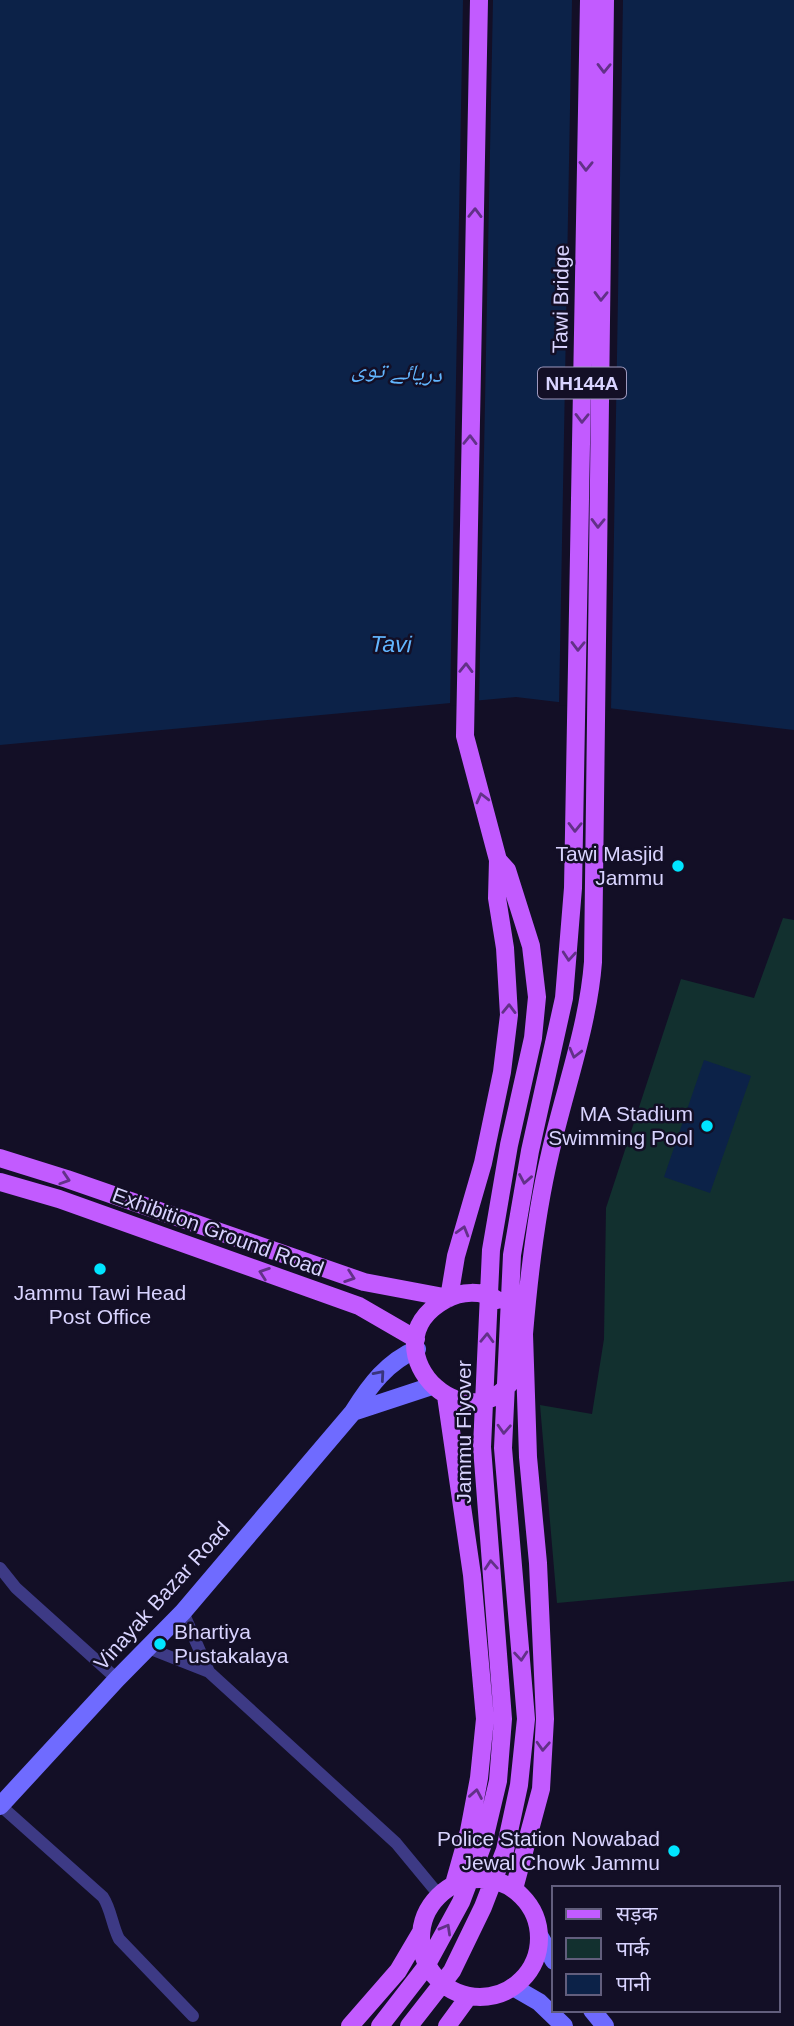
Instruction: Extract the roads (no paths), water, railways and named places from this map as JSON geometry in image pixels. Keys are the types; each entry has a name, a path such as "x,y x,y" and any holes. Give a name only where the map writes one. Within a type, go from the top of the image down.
{"main road":[{"path":"449,1298 456,1256 483,1163 508,1035 509,993 497,898 498,860 465,736 479,0"},
{"name":"Tawi Bridge","path":"573,888 589,0"},
{"path":"514,1889 541,1789 545,1719 538,1563 528,1457 524,1334 536,1229 549,1156 592,981 605,0"},
{"name":"Jammu Flyover","path":"380,2026 425,1968 461,1902 483,1844 498,1782 503,1719 482,1447 491,1250 509,1145 533,1038 537,997 531,946 507,870 498,860"},
{"name":"Jammu Flyover","path":"409,2026 452,1970 483,1907 505,1850 519,1785 526,1719 503,1448 512,1255 530,1151 564,998 573,888"},
{"path":"0,1158 364,1282 449,1298"},
{"name":"Exhibition Ground Road","path":"0,1182 59,1199 359,1306 416,1344"},
{"path":"454,1884 472,1818 485,1719 472,1575 439,1392 418,1364 416,1344 421,1322 432,1308 449,1298 470,1292 494,1297 513,1312 524,1334"},
{"name":"Vinayak Bazar Road","path":"0,1806 183,1612 353,1412 366,1391 389,1364 416,1344"},
{"path":"353,1412 439,1392 465,1402 485,1400 503,1392 516,1377 524,1360"},
{"path":"350,2026 398,1971 421,1932 427,1912 439,1895 454,1884 485,1878 514,1889 528,1902 537,1919 540,1937 537,1956 528,1974 513,1987 492,1996 469,1996 448,1987 432,1972 423,1952 421,1932"},
{"path":"540,1937 552,1958"},
{"path":"513,1987 539,2002 564,2026"},
{"path":"447,2026 469,1996"},
{"path":"594,2012 605,2026"}],"street":[{"path":"0,1568 16,1588 117,1679"},
{"path":"183,1612 209,1672"},
{"path":"148,1648 209,1672 396,1843 439,1895"},
{"path":"0,1806 103,1897 119,1938 192,2016"}],"water":[{"path":"0,0 794,0 794,730 516,697 0,745"},
{"name":"MA Stadium Swimming Pool","path":"704,1060 751,1076 710,1193 664,1177"}],"place":[{"name":"Tawi Masjid Jammu","path":"678,866"},
{"name":"MA Stadium Swimming Pool","path":"707,1126"},
{"name":"Jammu Tawi Head Post Office","path":"100,1269"},
{"name":"Bhartiya Pustakalaya","path":"160,1644"},
{"name":"Police Station Nowabad Jewal Chowk Jammu","path":"674,1851"}],"water label":[{"name":"دریائے توی","path":"397,371"},
{"name":"Tavi","path":"391,644"}]}
